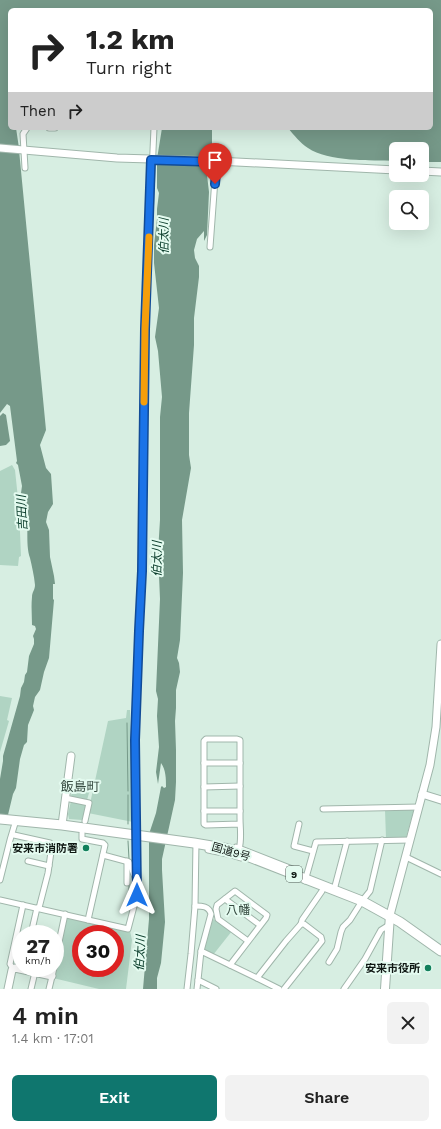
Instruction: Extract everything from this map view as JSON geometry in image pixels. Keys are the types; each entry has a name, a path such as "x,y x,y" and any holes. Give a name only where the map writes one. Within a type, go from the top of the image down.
{"highway":[{"name":"国道9号","path":"0,819 62,825 225,848 239,852 362,900 390,916 441,950"}],"main road":[{"path":"385,989 388,925 390,916"}],"street":[{"path":"25,168 22,149 23,134 26,130"},
{"path":"0,900 128,929 137,895 135,740 142,571 145,329 151,160 154,130"},
{"path":"0,148 151,160 389,170"},
{"path":"210,247 217,152"},
{"path":"429,171 441,172"},
{"path":"390,916 419,807 435,738 439,715 441,644"},
{"path":"239,849 240,824 240,740 237,738 206,739 204,741 204,824 240,824"},
{"path":"62,825 71,756"},
{"path":"204,763 240,763"},
{"path":"204,787 240,786"},
{"path":"422,794 441,800"},
{"path":"65,798 88,803 85,821"},
{"path":"323,809 419,807"},
{"path":"204,811 240,811"},
{"path":"0,880 16,820"},
{"path":"299,824 294,846 313,851"},
{"path":"82,833 82,839 104,843 105,845 88,920"},
{"path":"14,835 51,844 52,846 49,866 33,925"},
{"path":"187,989 195,906 195,844 198,840 219,843 239,849 306,877"},
{"path":"329,962 337,949 340,932 343,926 350,920 370,890 382,840"},
{"path":"195,844 237,856 305,881 316,842 410,840"},
{"path":"334,890 347,841"},
{"path":"103,855 127,861 131,866 135,879 138,881"},
{"path":"406,857 441,874"},
{"path":"28,861 49,866"},
{"path":"127,861 127,883"},
{"path":"230,965 248,941 260,925 266,917 266,914 237,891 216,907 217,918 248,941"},
{"path":"257,978 301,924 302,920 322,891"},
{"path":"225,899 260,925"},
{"path":"19,925 23,905"},
{"path":"195,906 208,908 211,914 201,951 197,989"},
{"path":"63,925 65,914"},
{"path":"284,989 322,941 321,937 304,924 301,924"},
{"path":"344,989 365,959 381,930 388,925"},
{"path":"201,951 279,989"},
{"path":"12,955 10,964 12,967"},
{"path":"8,989 12,973"},
{"path":"31,989 34,977"},
{"path":"49,989 52,977"},
{"path":"198,980 216,989"}],"shaded area":[{"path":"12,465 15,470 19,508 21,556 19,557 18,566 0,565 0,471"},
{"path":"0,696 12,698 7,720 9,721 0,752"},
{"path":"127,710 130,710 133,822 88,813 108,721 126,718"},
{"path":"73,782 91,786 87,800 71,797"},
{"path":"71,801 86,805 82,820 69,819 68,814"},
{"path":"414,809 406,838 386,838 385,810"},
{"path":"68,916 105,925 72,925 72,977 124,977 124,930 130,931 132,940 126,989 99,989 53,978 64,977 63,925 65,917"},
{"path":"213,919 232,931 213,955 204,949"}],"water":[{"path":"0,0 441,0 441,162 429,162 429,142 389,142 389,161 362,160 327,156 316,153 305,146 290,130 433,130 433,8 8,8 8,130 16,130 19,148 0,147"},
{"path":"162,130 212,130 212,160 157,159"},
{"path":"0,149 19,150 46,430 40,445 46,468 51,474 53,504 48,512 46,522 49,530 50,557 55,584 53,584 54,600 49,658 40,690 35,697 33,706 34,710 28,725 27,742 24,745 20,759 16,788 13,794 7,819 0,818 0,779 3,756 21,688 27,672 29,656 34,644 33,636 36,629 35,626 32,625 32,594 35,587 35,581 28,549 27,520 25,519 26,513 21,493 22,486 18,465 16,463 17,461 10,406 7,404 0,413"},
{"name":"伯太川","path":"157,161 212,162 211,169 207,175 209,192 207,235 204,241 204,231 197,239 194,250 195,258 199,266 199,277 194,318 194,345 189,413 189,455 191,468 182,520 183,573 180,640 177,658 180,672 176,690 175,800 162,859 165,922 161,963 157,978 157,989 143,989 149,919 149,834 156,813 161,787 166,787 165,772 161,763 158,784 156,772 159,747 157,716 158,699 156,691 160,599 158,552 160,520 160,417 162,397 158,351 155,337 159,308 154,263 154,245 159,193 157,188"},
{"path":"3,413 6,415 10,441 6,445 0,446 0,416"}],"waterway":[{"path":"127,723 128,791"},
{"path":"128,795 128,824"},
{"path":"128,841 129,859"},
{"path":"129,884 129,899"}],"slow traffic":[{"path":"144,402 145,329 149,237"}],"place":[{"name":"安来市消防署","path":"86,848"},
{"name":"安来市役所","path":"428,968"}],"district":[{"name":"飯島町","path":"80,786"},
{"name":"八幡","path":"238,910"}],"route":[{"path":"137,895 135,740 142,571 145,329 151,160 217,162 215,184"}],"water label":[{"name":"吉田川","path":"22,513"}]}
